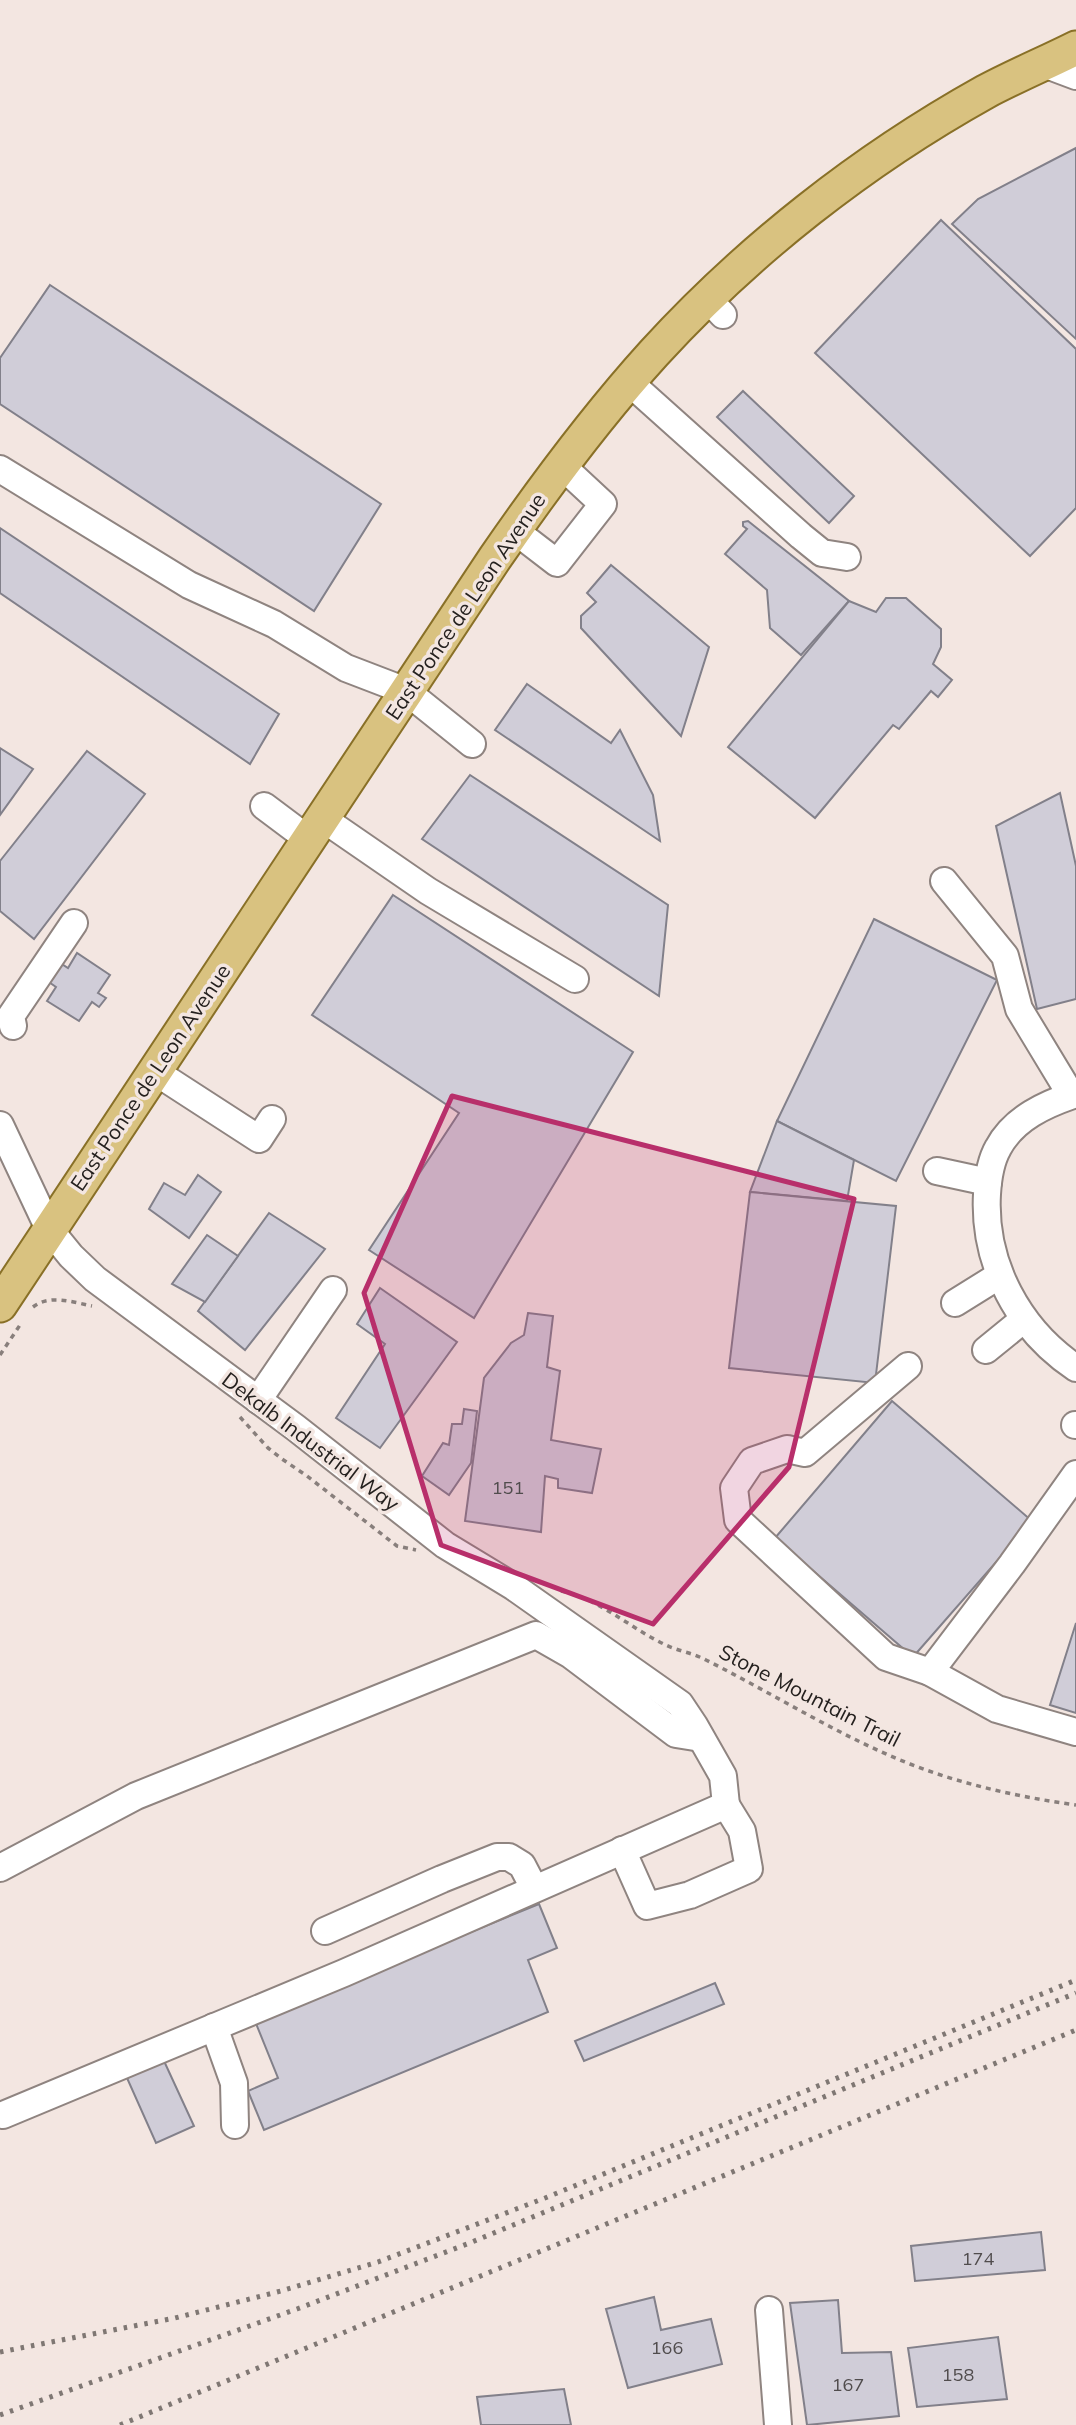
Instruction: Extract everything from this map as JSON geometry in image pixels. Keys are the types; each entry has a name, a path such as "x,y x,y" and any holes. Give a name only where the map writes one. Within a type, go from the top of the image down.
{"main road":[{"name":"East Ponce de Leon Avenue","path":"0,1305 406,691 472,610 514,530 561,466 629,382 661,346 715,307 755,256 852,177 911,137 986,92 1076,48"}],"street":[{"path":"1044,64 1076,76"},
{"path":"629,382 822,553 847,557"},
{"path":"514,530 556,563 603,504 561,466"},
{"path":"0,469 189,586 274,625 346,668 406,691 472,744"},
{"path":"264,806 315,829 428,891 575,979"},
{"path":"944,881 1005,956 1019,1009 1074,1095 1039,1109 1010,1132 999,1147 990,1167 986,1206 988,1233 1006,1291 1044,1343 1076,1368"},
{"path":"13,1026 11,1016 74,923"},
{"path":"154,1071 259,1139 272,1119"},
{"name":"Dekalb Industrial Way","path":"0,1125 49,1229 95,1279 248,1407 445,1545 514,1587 680,1704 701,1738"},
{"path":"937,1171 988,1182"},
{"path":"955,1303 1000,1275"},
{"path":"248,1407 333,1290"},
{"path":"986,1350 1024,1319"},
{"path":"908,1366 805,1453 787,1449 752,1461 734,1489 738,1520 886,1657 930,1672 997,1709 1076,1732"},
{"path":"930,1672 1076,1475"},
{"path":"0,1868 136,1796 536,1635 571,1656 676,1734 701,1738 723,1776 726,1805 742,1831 749,1869 690,1895 647,1906 622,1850"},
{"path":"3,2115 344,1973 726,1805"},
{"path":"325,1931 497,1857 509,1857 522,1865 534,1888"},
{"path":"214,2027 234,2083 235,2125"},
{"path":"769,2311 778,2425"}],"path":[{"path":"0,1355 34,1305 45,1300 58,1299 103,1309"},
{"path":"248,1407 268,1448 397,1546 413,1551 445,1545"},
{"name":"Stone Mountain Trail","path":"552,1590 578,1596 665,1645 703,1658 821,1722 910,1763 994,1790 1076,1805"}],"highlighted area":[{"path":"452,1096 854,1199 789,1467 653,1624 441,1545 364,1293"}],"building":[{"path":"1076,148 1076,339 952,224 978,199"},
{"path":"941,220 1076,349 1076,508 1030,556 815,353"},
{"path":"50,285 381,504 314,611 0,404 0,358"},
{"path":"743,391 854,496 829,523 717,417"},
{"path":"748,521 849,601 801,655 770,628 767,590 725,554 747,529 743,522"},
{"path":"0,528 279,714 250,764 0,593"},
{"path":"611,565 709,647 681,736 581,628 581,616 596,602 587,593"},
{"path":"886,598 906,598 941,629 941,647 933,664 952,680 938,697 931,691 899,729 893,725 815,818 728,747 849,601 876,612"},
{"path":"527,684 611,743 620,730 653,795 660,841 495,730"},
{"path":"0,748 33,769 0,815"},
{"path":"87,751 145,794 34,939 0,911 0,861"},
{"path":"470,775 668,905 659,996 422,839"},
{"path":"1060,793 1076,866 1076,999 1037,1009 996,826"},
{"path":"393,895 633,1052 474,1318 369,1250 459,1113 312,1015"},
{"path":"874,919 997,980 896,1181 777,1121"},
{"path":"45,953 68,968 77,953 110,975 98,993 106,998 99,1007 92,1002 79,1021 47,1001 56,987 33,971"},
{"path":"777,1121 854,1160 847,1201 750,1192"},
{"path":"198,1175 221,1192 189,1238 149,1209 164,1183 185,1195"},
{"path":"750,1192 896,1206 875,1383 729,1368"},
{"path":"269,1213 325,1249 245,1350 198,1311"},
{"path":"207,1235 238,1256 205,1302 172,1284"},
{"path":"380,1288 457,1342 380,1448 336,1418 385,1344 357,1324"},
{"path":"528,1313 553,1316 547,1367 560,1371 551,1440 601,1449 592,1493 558,1488 558,1479 545,1476 541,1532 465,1521 484,1378 511,1343 524,1335"},
{"path":"892,1401 1032,1521 913,1657 775,1538"},
{"path":"464,1409 477,1411 471,1463 449,1495 422,1476 443,1443 449,1445 452,1424 462,1424"},
{"path":"1076,1623 1076,1713 1050,1705"},
{"path":"539,1904 557,1948 528,1960 548,2012 264,2130 248,2091 278,2078 255,2021"},
{"path":"715,1983 724,2004 584,2061 575,2041"},
{"path":"164,2061 194,2126 156,2143 127,2078"},
{"path":"1041,2232 1045,2270 915,2281 911,2246"},
{"path":"654,2297 661,2330 711,2319 722,2364 628,2388 606,2309"},
{"path":"838,2300 842,2353 891,2352 899,2416 807,2425 790,2303"},
{"path":"998,2337 1007,2399 917,2407 908,2348"},
{"path":"564,2389 571,2425 481,2425 477,2397"}],"railway":[{"path":"0,2352 175,2318 281,2291 378,2262 545,2198 1076,1980"},
{"path":"0,2415 297,2309 472,2242 1076,1993"},
{"path":"120,2425 1076,2030"}]}
